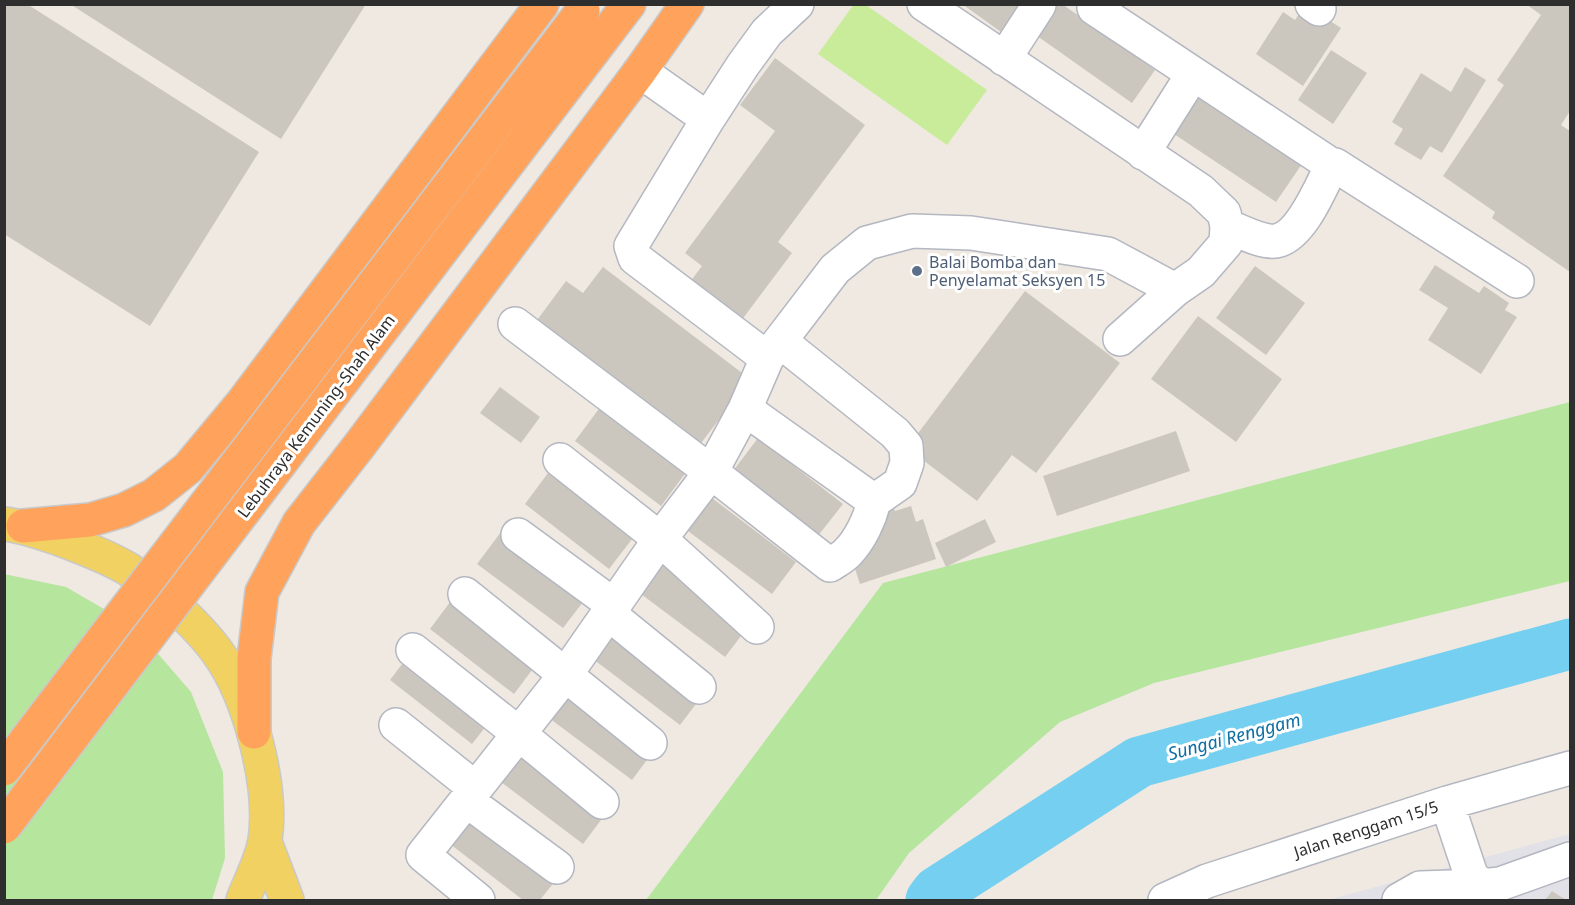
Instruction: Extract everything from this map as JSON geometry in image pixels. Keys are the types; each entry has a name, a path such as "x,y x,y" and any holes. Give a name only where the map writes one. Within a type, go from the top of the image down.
{"highway":[{"path":"14,525 90,520 124,510 154,495 188,468 243,402 542,4"},
{"path":"254,732 254,658 262,592 299,523 640,71 687,4"},
{"name":"Lebuhraya Kemuning–Shah Alam","path":"4,769 585,7"},
{"name":"Lebuhraya Kemuning–Shah Alam","path":"4,827 619,17"}],"main road":[{"path":"14,525 86,549 129,570 181,611 219,653 238,689 254,732 267,801 265,842 243,900"},
{"path":"265,842 287,900"}],"street":[{"path":"515,324 830,565 847,553 870,516 874,501 900,483 907,463 906,446 896,433 774,349 635,258 631,246 708,119 767,32 797,4"},
{"path":"924,4 1201,191 1224,213 1227,226 1226,243 1201,272 1175,290 1120,339"},
{"path":"1004,59 1039,5"},
{"path":"1094,8 1333,166 1517,281"},
{"path":"640,71 708,119"},
{"path":"1143,153 1193,74"},
{"path":"1227,226 1262,240 1275,241 1286,238 1298,226 1333,166"},
{"path":"478,900 423,855 566,674 660,539 711,472 774,349 836,268 867,243 912,231 971,233 1108,254 1175,290"},
{"path":"745,408 874,501"},
{"path":"560,460 660,539 757,627"},
{"path":"518,535 612,610 699,687"},
{"path":"465,594 650,743"},
{"path":"413,650 602,802"},
{"path":"396,725 471,794 557,867"},
{"name":"Jalan Renggam 15/5","path":"1165,900 1217,891 1447,803 1570,768"},
{"path":"1447,803 1471,874 1481,886"},
{"path":"1400,900 1420,888 1500,884 1570,859"}],"shaded area":[{"path":"1570,834 1570,900 1328,900"}],"green space":[{"path":"854,4 866,5 987,90 947,145 818,54"},
{"path":"1570,402 1570,581 1154,683 1060,722 909,853 876,900 646,900 883,583"},
{"path":"4,574 66,587 135,627 191,692 223,772 225,858 212,900 5,900"}],"building":[{"path":"4,4 27,4 259,152 150,326 4,234"},
{"path":"70,4 366,4 281,139"},
{"path":"962,4 1031,4 1008,37"},
{"path":"1053,4 1062,4 1155,70 1132,103 1033,33"},
{"path":"1526,4 1570,4 1570,111 1561,125 1570,131 1570,272 1492,218 1495,212 1443,176 1504,85 1497,80 1541,15"},
{"path":"1305,5 1341,28 1303,86 1256,54 1283,12 1295,20"},
{"path":"1331,50 1367,73 1333,124 1298,100"},
{"path":"775,58 865,125 778,242 792,253 741,321 690,282 702,266 685,253 775,131 740,105"},
{"path":"1465,67 1486,80 1442,153 1430,146 1421,160 1394,144 1403,129 1392,122 1421,73 1451,92"},
{"path":"1200,95 1302,164 1276,202 1174,134"},
{"path":"1435,265 1479,293 1484,286 1509,303 1505,310 1517,317 1481,374 1428,340 1448,308 1419,290"},
{"path":"1255,266 1305,303 1266,355 1216,318"},
{"path":"603,267 750,379 695,451 532,327 566,281 583,293"},
{"path":"1025,291 1120,363 1036,473 1012,455 977,501 907,448"},
{"path":"1198,316 1282,379 1236,442 1151,379"},
{"path":"500,387 540,417 521,443 480,413"},
{"path":"601,406 687,471 661,506 575,441"},
{"path":"1176,431 1190,471 1057,516 1043,476"},
{"path":"758,438 843,504 817,537 733,471"},
{"path":"551,469 636,534 609,569 525,504"},
{"path":"888,492 895,511 911,506 916,522 923,519 936,559 860,584 847,544"},
{"path":"712,498 796,562 772,594 688,531"},
{"path":"985,519 996,542 946,567 935,543"},
{"path":"504,528 590,593 563,628 477,564"},
{"path":"665,561 750,624 725,657 641,594"},
{"path":"456,594 541,658 514,694 430,629"},
{"path":"618,626 705,692 680,725 593,659"},
{"path":"415,647 498,711 472,744 390,680"},
{"path":"568,684 655,749 632,780 545,715"},
{"path":"522,746 607,812 583,844 497,779"},
{"path":"475,812 559,876 540,900 523,900 450,844"},
{"path":"1552,891 1566,900 1545,900"}],"waterway":[{"name":"Sungai Renggam","path":"931,900 937,892 1139,762 1570,644"}],"place":[{"name":"Balai Bomba dan Penyelamat Seksyen 15","path":"917,271"}]}
